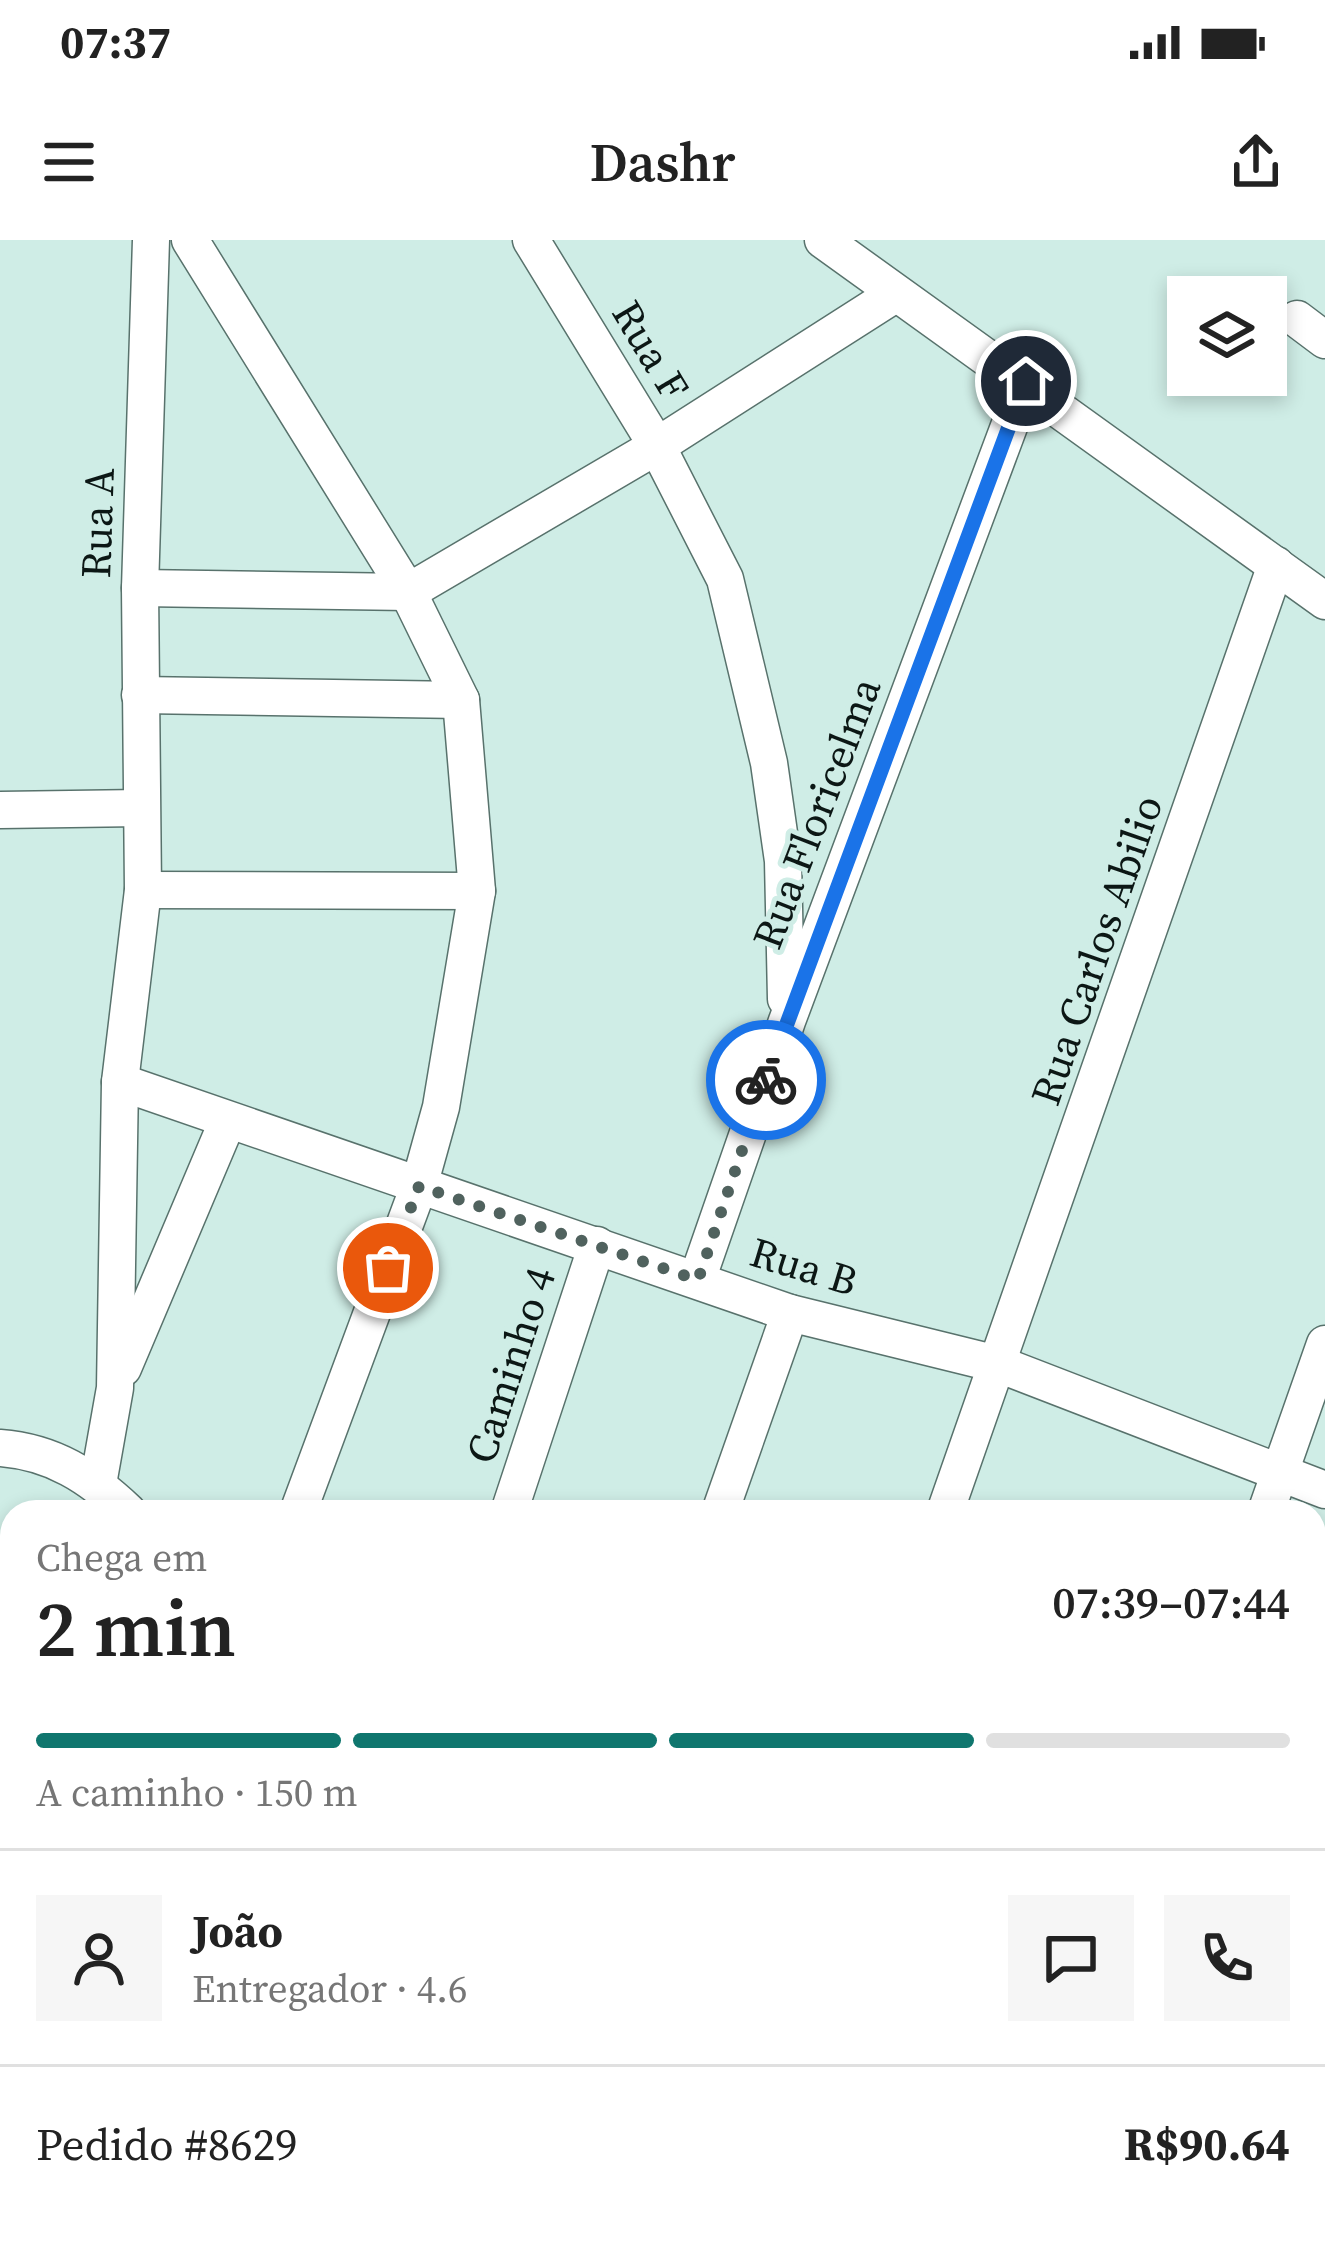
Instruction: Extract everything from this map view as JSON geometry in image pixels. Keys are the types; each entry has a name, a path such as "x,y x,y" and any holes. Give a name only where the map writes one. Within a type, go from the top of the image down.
{"street":[{"name":"Rua A","path":"115,1388 120,1082 143,890 140,588 151,240"},
{"path":"190,240 408,592 461,700 477,891 442,1107 419,1186 302,1500"},
{"name":"Rua F","path":"531,240 657,446 725,579 750,671 783,861 787,1021"},
{"path":"823,240 1026,381 1325,601"},
{"path":"140,588 408,592 657,446 895,294"},
{"name":"Rua Floricelma","path":"698,1280 787,1021 1026,381"},
{"name":"Rua Carlos Abilio","path":"950,1500 1001,1364 1276,565"},
{"path":"140,695 461,700"},
{"path":"0,810 141,808"},
{"path":"143,890 477,891"},
{"name":"Rua B","path":"120,1082 790,1313 1001,1364 1282,1469 1325,1490"},
{"path":"98,1484 115,1388 228,1120"},
{"name":"Caminho 4","path":"513,1500 597,1246"},
{"path":"724,1500 790,1313"},
{"path":"1270,1500 1325,1344"},
{"path":"0,1448 62,1461 115,1500"}],"way so far":[{"path":"388,1268 419,1186 698,1280 766,1080"}],"route":[{"path":"766,1080 1026,381"}]}
